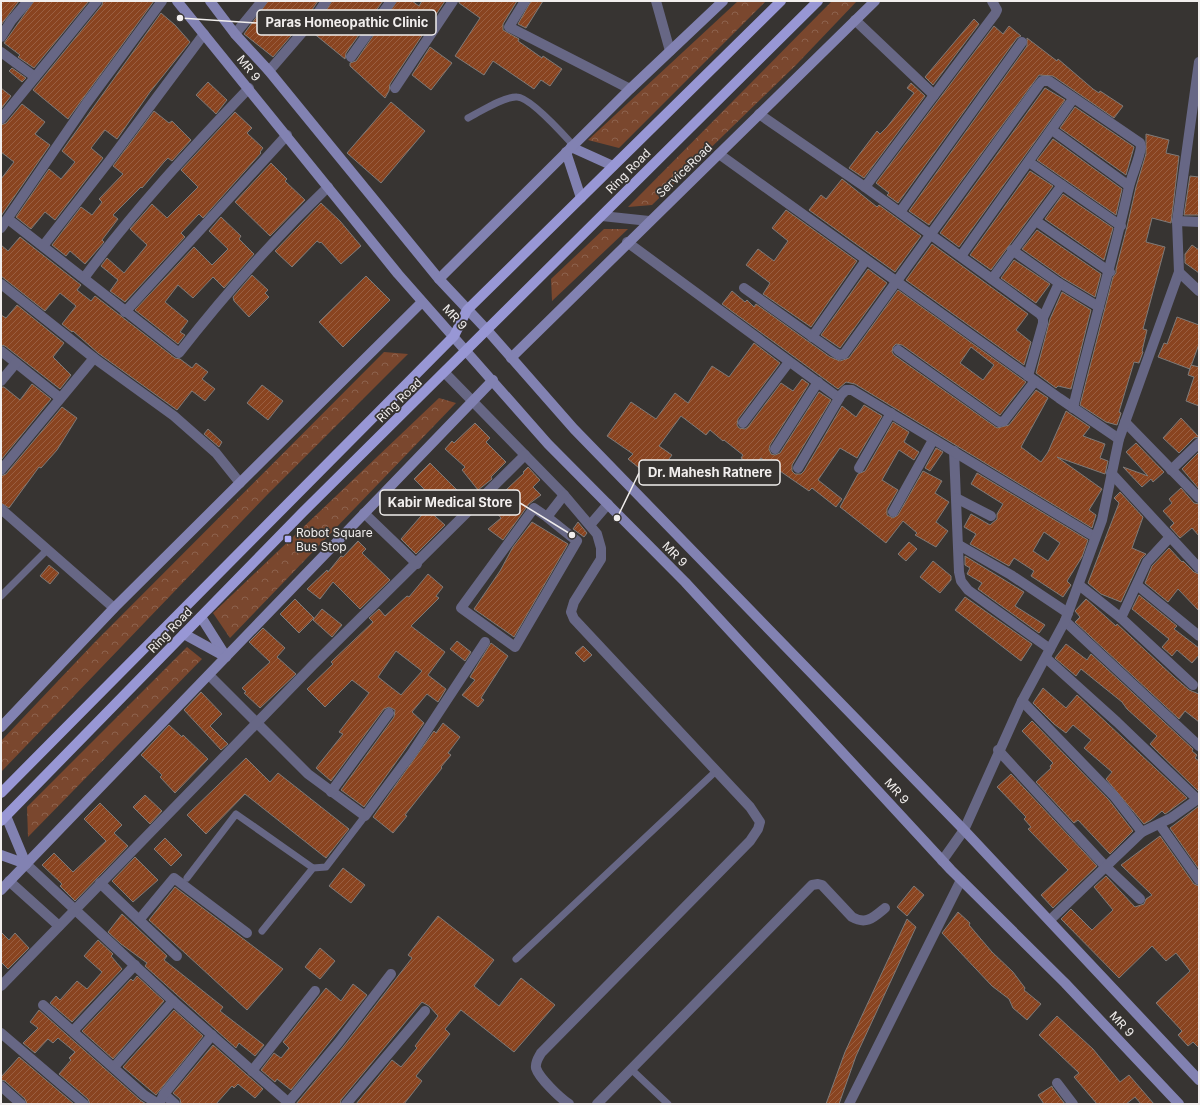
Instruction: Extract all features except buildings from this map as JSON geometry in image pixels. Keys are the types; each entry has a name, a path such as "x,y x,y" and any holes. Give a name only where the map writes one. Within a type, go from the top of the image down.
{"main road":[{"name":"Ring Road","path":"1,793 454,336 467,310 781,1"},
{"name":"Ring Road","path":"3,819 303,512 468,351 487,330 818,1"}],"street":[{"path":"1,37 11,21 28,1"},
{"path":"1,119 97,1"},
{"path":"1,228 86,104 162,1"},
{"name":"MR 9","path":"177,1 422,302 468,351 548,444 685,582 942,861 1065,983 1179,1104"},
{"name":"MR 9","path":"210,1 235,34 269,71 439,279 487,330 574,430 964,830 1199,1080"},
{"path":"235,34 262,1"},
{"path":"269,71 313,20 326,1"},
{"path":"351,57 391,1"},
{"path":"395,88 453,1"},
{"path":"525,1 509,27 630,89"},
{"path":"656,1 670,51"},
{"path":"439,279 630,89 723,1"},
{"name":"ServiceRoad","path":"511,358 627,242 719,154 874,1"},
{"path":"865,187 995,14 997,10 992,1"},
{"path":"855,20 934,95"},
{"path":"43,246 110,160 204,34"},
{"path":"900,212 1022,42"},
{"path":"1,52 35,77"},
{"path":"942,861 964,830 998,750 1066,617 1102,520 1119,439 1179,272 1177,221 1197,93 1199,62"},
{"path":"744,288 837,354 844,354 1042,81 1050,81 1073,99 1140,144 1140,150 1129,186 1110,272 1099,307 1073,408"},
{"path":"84,278 120,230 170,171 248,88"},
{"path":"961,256 1073,99"},
{"path":"759,114 900,212 1038,312 1043,318"},
{"path":"1052,130 1129,186"},
{"path":"126,312 287,135"},
{"path":"570,148 613,166"},
{"path":"570,148 581,198"},
{"path":"719,154 1073,408 1119,439"},
{"path":"1029,162 1120,226"},
{"path":"992,279 1012,250 1036,221 1062,185"},
{"path":"8,219 179,353 221,299 294,220 328,187"},
{"path":"602,216 649,221"},
{"path":"1036,221 1110,272"},
{"path":"1177,221 1199,222"},
{"path":"627,242 839,398"},
{"path":"1012,250 1059,283 1099,307"},
{"path":"812,337 866,260"},
{"path":"1179,272 1199,291"},
{"path":"898,350 999,422 1004,421 1032,378 1043,318 1059,283"},
{"path":"1,284 94,358 180,422 216,453 240,483"},
{"path":"1,727 114,608 422,302"},
{"path":"1,351 60,398"},
{"path":"1,470 94,358"},
{"path":"743,423 789,362"},
{"path":"1,381 16,363"},
{"path":"445,373 564,495 597,534 601,548 601,559 574,602 571,612 574,619 758,816 760,822 758,830 750,841 541,1053 536,1062 536,1068 540,1075 562,1099 569,1104"},
{"path":"1,890 493,380"},
{"path":"775,449 818,382"},
{"path":"798,468 839,398 846,390 852,390 1095,537"},
{"path":"859,468 891,413"},
{"path":"1125,422 1199,498"},
{"path":"893,512 933,440"},
{"path":"1171,470 1199,443"},
{"path":"954,451 959,572 964,585 1048,653 1198,798 1160,825 1142,832 1050,920"},
{"path":"1,986 256,724 525,455"},
{"path":"1111,473 1199,568"},
{"path":"547,517 564,495"},
{"path":"956,498 991,516"},
{"path":"590,525 608,504"},
{"path":"534,508 547,517 577,541 515,647 461,608 534,508"},
{"path":"1,509 114,608"},
{"path":"364,513 417,564"},
{"path":"1121,618 1147,562 1170,537"},
{"path":"959,545 1011,575 1066,617 1199,746"},
{"path":"1079,585 1121,618 1193,685"},
{"path":"1137,585 1199,636"},
{"path":"200,617 226,657"},
{"path":"184,634 226,657"},
{"path":"209,675 256,724 308,774 364,816 412,753 485,642"},
{"path":"1022,702 1114,796 1142,832"},
{"path":"331,792 389,713"},
{"path":"998,750 1105,866 1140,899"},
{"path":"3,819 26,864 173,1001 289,1103 339,1042 391,974"},
{"path":"1160,825 1199,880"},
{"path":"1,856 26,864"},
{"path":"139,920 174,878 247,933"},
{"path":"849,1104 961,880"},
{"path":"9,881 59,926"},
{"path":"100,883 177,956"},
{"path":"597,1104 812,885 822,885 852,917 858,920 865,922 872,919 885,908"},
{"path":"73,1031 135,965"},
{"path":"252,1070 314,991"},
{"path":"114,1067 173,1001"},
{"path":"43,1005 114,1067 144,1096 158,1104 164,1094 212,1035"},
{"path":"346,1104 424,1011"},
{"path":"1,1033 84,1104"},
{"path":"1057,1083 1073,1104"},
{"path":"1,1086 21,1104"},
{"path":"164,1094 174,1104"}],"lane":[{"path":"468,118 510,98 520,97 529,102 570,148"},
{"path":"1,596 47,550"},
{"path":"516,959 716,771"},
{"path":"187,878 236,814 313,868 326,867 364,816"},
{"path":"262,931 313,868"},
{"path":"631,1070 668,1104"}],"green space":[{"path":"738,1 766,1 619,148 588,140"},
{"path":"832,1 857,1 796,65 652,205 628,207"},
{"path":"604,229 628,229 552,301 551,279"},
{"path":"384,352 408,354 267,495 1,772 1,741 94,643"},
{"path":"439,398 456,403 230,638 213,613"},
{"path":"187,647 202,659 28,837 27,807"}],"place":[{"name":"Paras Homeopathic Clinic","path":"180,18"},
{"name":"Dr. Mahesh Ratnere","path":"617,518"},
{"name":"Kabir Medical Store","path":"572,535"},
{"name":"Robot Square Bus Stop","path":"288,539"}]}
